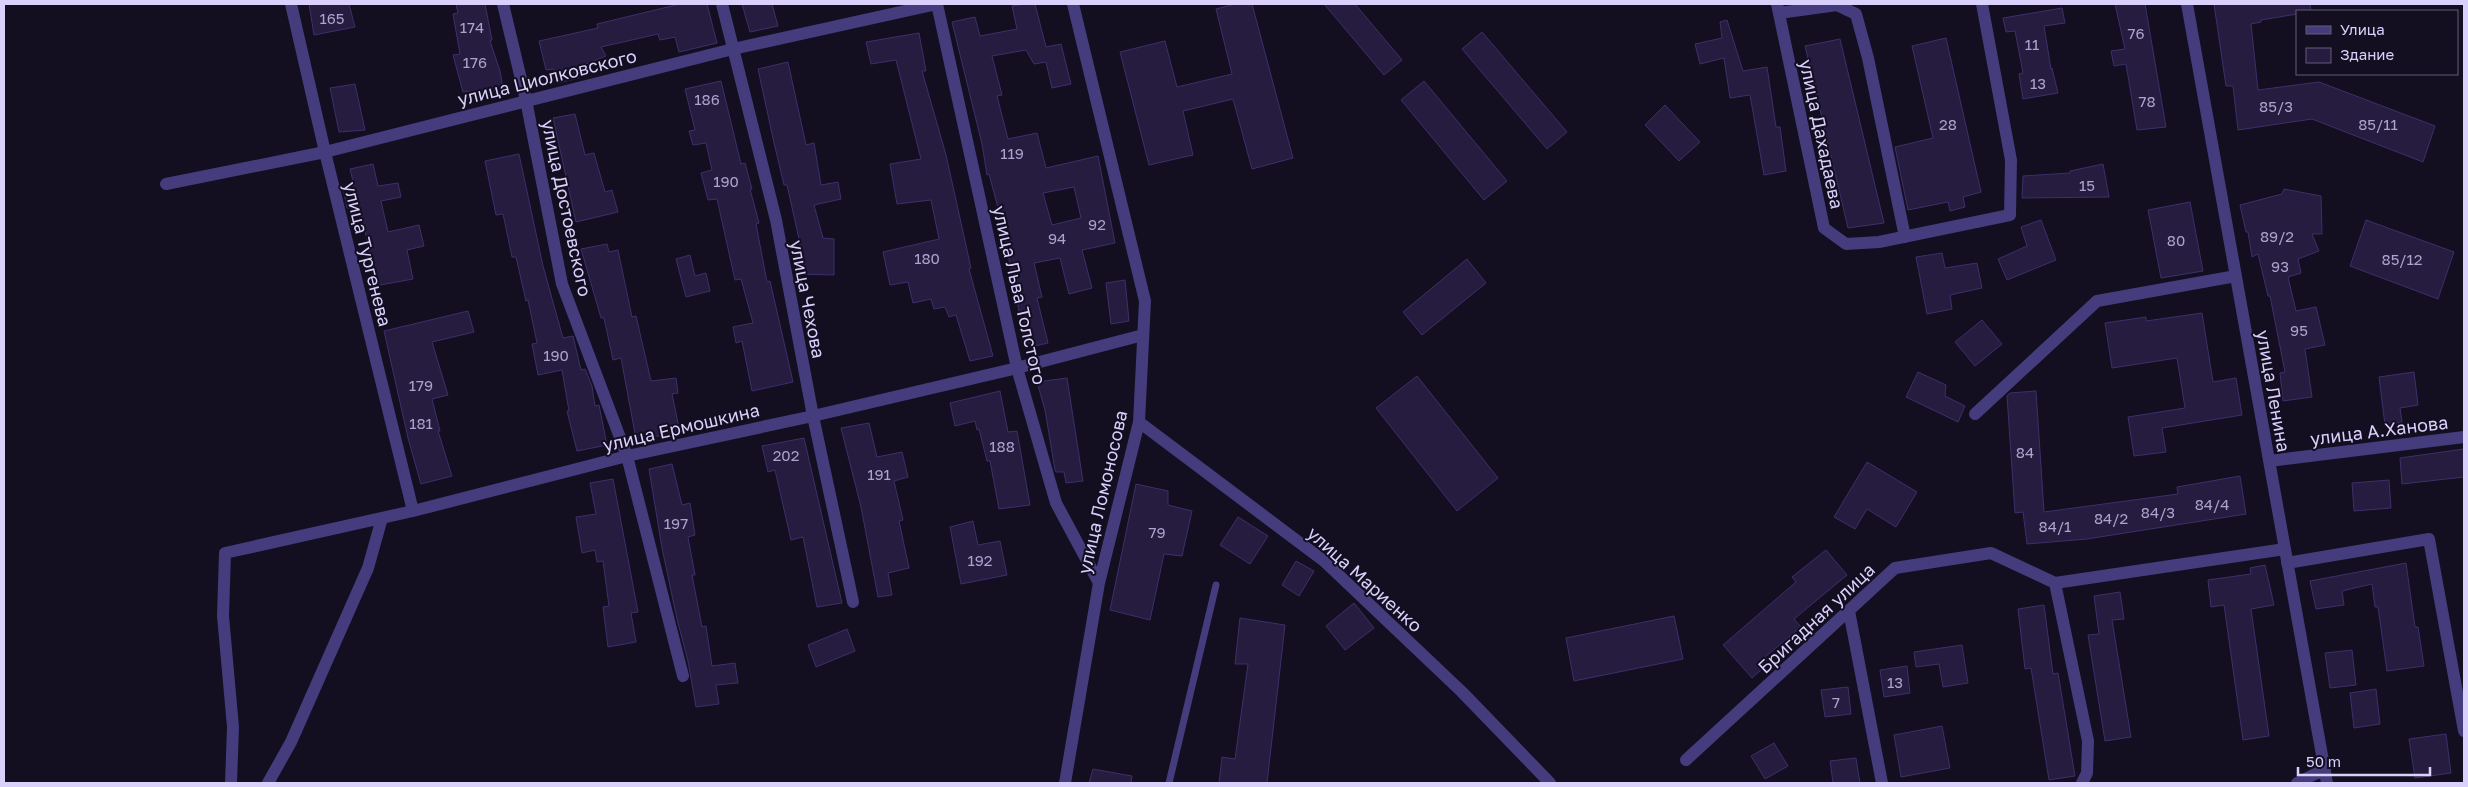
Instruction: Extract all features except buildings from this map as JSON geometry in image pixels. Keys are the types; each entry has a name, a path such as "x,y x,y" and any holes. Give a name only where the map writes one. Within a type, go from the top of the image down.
{"street":[{"name":"улица Тургенева","path":"291,4 325,152 413,511"},
{"name":"улица Достоевского","path":"503,4 526,100 562,284 627,456 684,676"},
{"name":"улица Чехова","path":"722,4 776,220 813,416 853,602"},
{"name":"улица Циолковского","path":"166,184 325,152 733,49 937,4"},
{"name":"улица Льва Толстого","path":"937,4 1017,368 1056,503 1099,583"},
{"name":"улица Ломоносова","path":"1065,783 1099,583 1139,422 1145,301 1073,4"},
{"name":"улица Дахадаева","path":"1778,8 1824,228 1846,244 1905,237 2010,216 2011,160 1982,4"},
{"name":"улица Ленина","path":"2187,4 2327,783"},
{"path":"1778,8 1837,5 1856,14 1868,58 1905,237"},
{"path":"1975,414 2098,302 2236,276"},
{"name":"улица Ермошкина","path":"231,783 233,727 223,616 225,552 413,511 627,456 813,416 1017,368 1143,334"},
{"name":"улица Мариенко","path":"1139,422 1324,561 1462,692 1550,783"},
{"name":"улица А.Ханова","path":"2269,461 2464,437"},
{"path":"268,783 291,742 368,568 382,518"},
{"path":"2287,563 2429,539 2464,732"},
{"path":"2082,783 2087,773 2088,741 2055,583 2285,549"},
{"name":"Бригадная улица","path":"1686,760 1895,568 1991,553 2055,583"},
{"path":"1849,611 1882,783"},
{"path":"2297,783 2324,769"}],"lane":[{"path":"1169,783 1216,585"}]}
